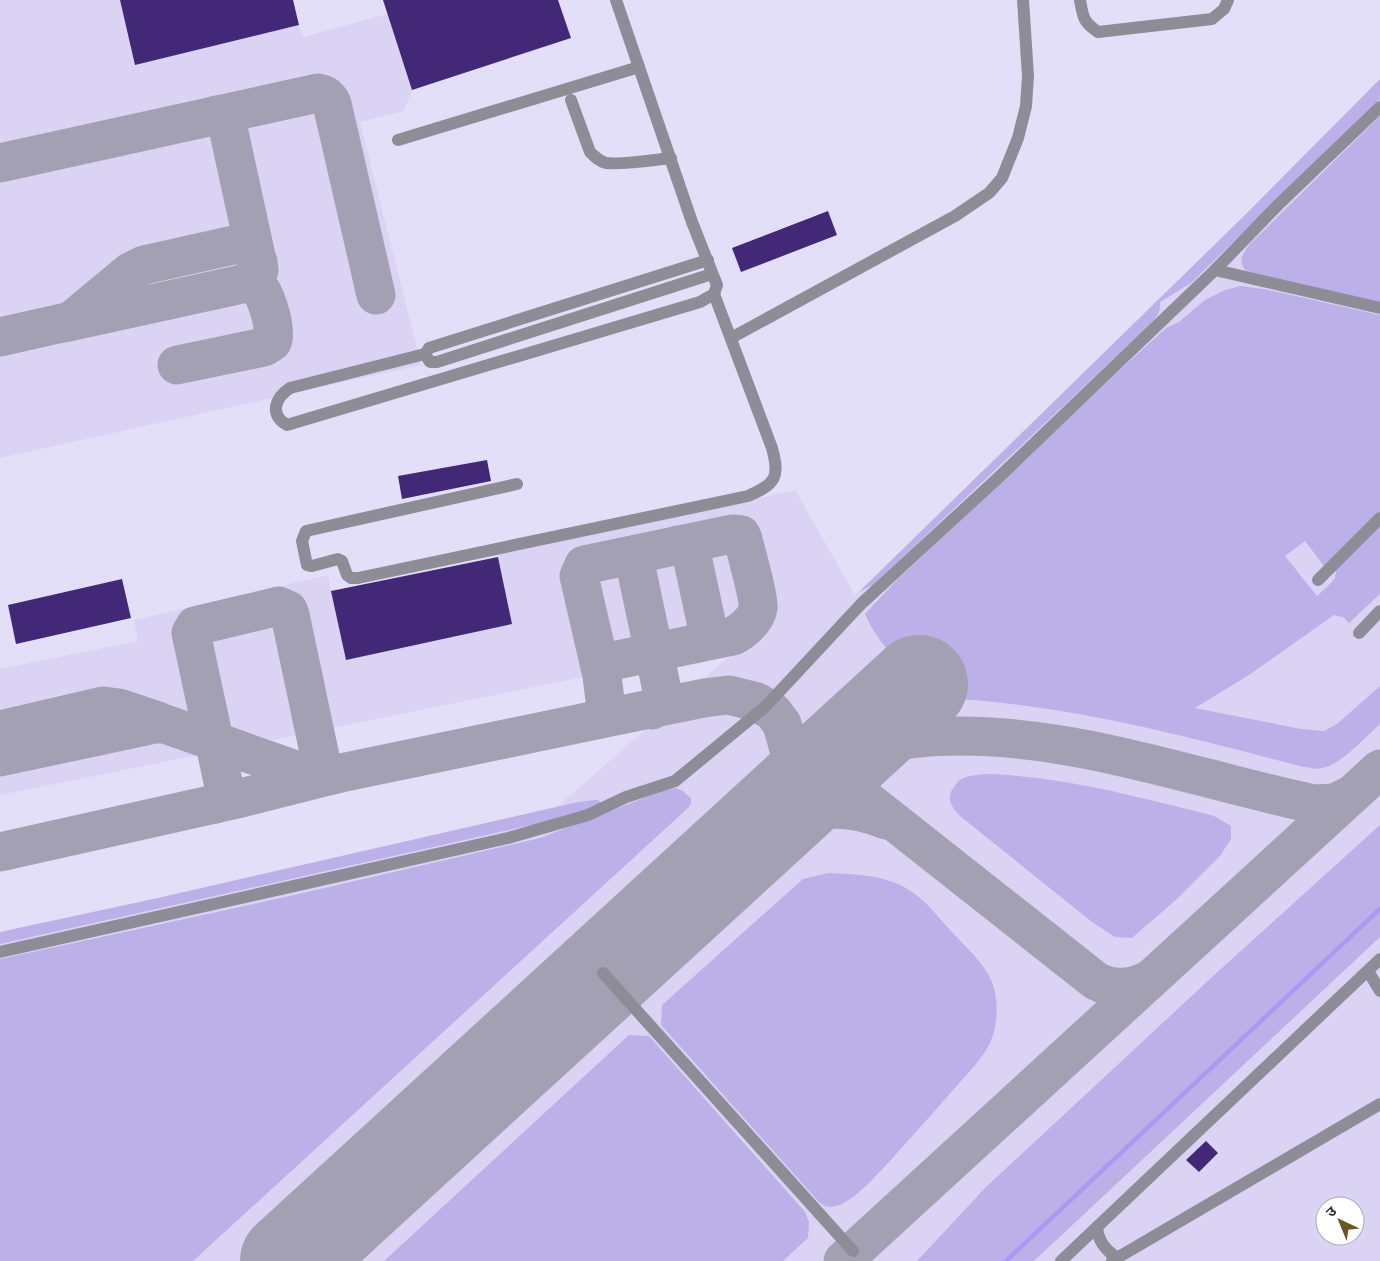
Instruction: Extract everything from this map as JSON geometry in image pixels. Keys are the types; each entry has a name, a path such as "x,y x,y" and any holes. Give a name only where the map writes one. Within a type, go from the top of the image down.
{"lane":[{"path":"518,484 306,531 302,541 306,565 312,566 338,559 342,561 347,575 351,578 358,578 748,496 762,490 774,480 777,467 772,448 714,294 717,285 692,222 616,0"},
{"path":"731,338 955,216 989,193 1002,178 1018,138 1026,106 1028,76 1023,0"},
{"path":"1080,0 1082,16 1088,25 1098,32 1212,19 1224,9 1228,0"},
{"path":"398,140 639,67"},
{"path":"571,100 590,152 595,158 611,163 671,158"},
{"path":"0,952 508,838 588,815 626,797 675,781 765,707 861,604 998,478 1216,270 1278,205 1380,107"},
{"path":"708,260 429,348 425,354 290,388 281,394 276,403 277,415 280,421 287,425 700,302 714,294"},
{"path":"1216,270 1380,308"},
{"path":"425,354 430,362 437,362 712,274"},
{"path":"1318,580 1380,518"},
{"path":"1359,633 1380,611"},
{"path":"1061,1261 1380,959"},
{"path":"1368,971 1380,991"},
{"path":"603,973 853,1251"},
{"path":"1097,1226 1097,1234 1103,1245 1115,1259 1380,1104"}],"shaded area":[{"path":"0,0 120,0 135,65 299,25 303,37 387,14 412,90 404,111 360,122 421,365 0,458"},
{"path":"1380,79 1380,1261 0,1261 0,932 557,807 742,645 0,795 0,669 138,641 134,620 328,575 346,660 512,624 498,555 795,490 855,595 1246,214"},
{"path":"1380,79 1380,99 1376,103 1191,283 1160,302 1158,313 1149,325 873,585 859,592 1246,214"},
{"path":"1380,116 1380,302 1246,271 1241,260 1250,244"},
{"path":"1241,286 1269,290 1380,315 1380,512 1324,566 1305,541 1285,556 1317,596 1335,578 1337,565 1380,522 1380,594 1349,623 1343,617 1334,615 1249,675 1195,708 1301,729 1324,731 1337,724 1380,686 1380,724 1338,761 1318,769 1303,767 1131,724 1044,708 957,699 944,709 889,652 871,627 865,614 896,581 1166,328 1179,322 1205,300 1225,290"},
{"path":"991,774 1076,784 1131,795 1214,816 1231,826 1231,839 1220,856 1177,899 1132,938 1115,937 1092,922 960,816 954,809 950,795 956,783 969,776"},
{"path":"676,788 691,798 688,808 193,1261 0,1261 0,959 290,896 540,838 662,791"},
{"path":"598,800 601,803 596,807 536,824 0,944 0,932 578,802"},
{"path":"1380,825 1380,937 1034,1261 917,1261 986,1187 1211,978"},
{"path":"828,873 872,876 903,886 917,896 933,911 989,975 994,988 997,1008 995,1029 991,1041 975,1065 888,1163 856,1195 846,1202 827,1207 819,1202 661,1025 662,1005 803,879"},
{"path":"629,1035 649,1036 805,1212 809,1222 808,1238 783,1261 384,1261"}],"building":[{"path":"120,0 293,0 299,25 135,65"},
{"path":"383,0 558,0 571,38 412,90"},
{"path":"828,211 837,235 741,272 732,248"},
{"path":"487,460 491,481 402,499 398,476"},
{"path":"498,557 512,624 346,660 331,591"},
{"path":"122,579 131,618 16,644 8,605"},
{"path":"1206,1141 1218,1153 1199,1172 1186,1160"}],"waterway":[{"path":"1006,1261 1380,909"}],"taxiway":[{"path":"0,163 318,93 323,94 332,104 376,295"},
{"path":"216,115 222,116 227,123 259,270"},
{"path":"0,337 71,321 130,272 144,265 238,244 248,248 258,262 255,273 247,283"},
{"path":"64,323 247,283 258,286 270,314 273,331 272,342 264,347 177,365"},
{"path":"601,719 606,712 606,708 602,676 579,576 584,565 732,534 741,535 758,602 755,617 748,625 733,636 612,661 605,667 602,676"},
{"path":"678,545 687,547 692,556 708,630 705,639 698,643"},
{"path":"644,553 638,555 635,563 663,695 661,702 652,710"},
{"path":"215,804 220,801 225,791 191,633 195,626 199,625 279,606 288,610 322,766 336,774"},
{"path":"0,852 237,799 336,774 704,698 729,695 757,702 773,712 782,724 790,753 791,771 786,792 777,808 755,834"},
{"path":"0,730 103,706 119,708 158,721"},
{"path":"0,757 155,724 165,724 307,774 323,776"},
{"path":"814,781 852,757 877,746 917,738 959,736 1004,738 1094,751 1314,804 1335,803 1351,795"},
{"path":"813,753 864,798 1096,981 1110,986 1124,987 1137,985 1151,979"},
{"path":"843,1261 1380,769"},
{"path":"757,834 788,818 820,810 852,811 886,820"}],"runway":[{"path":"289,1261 919,684"}]}
